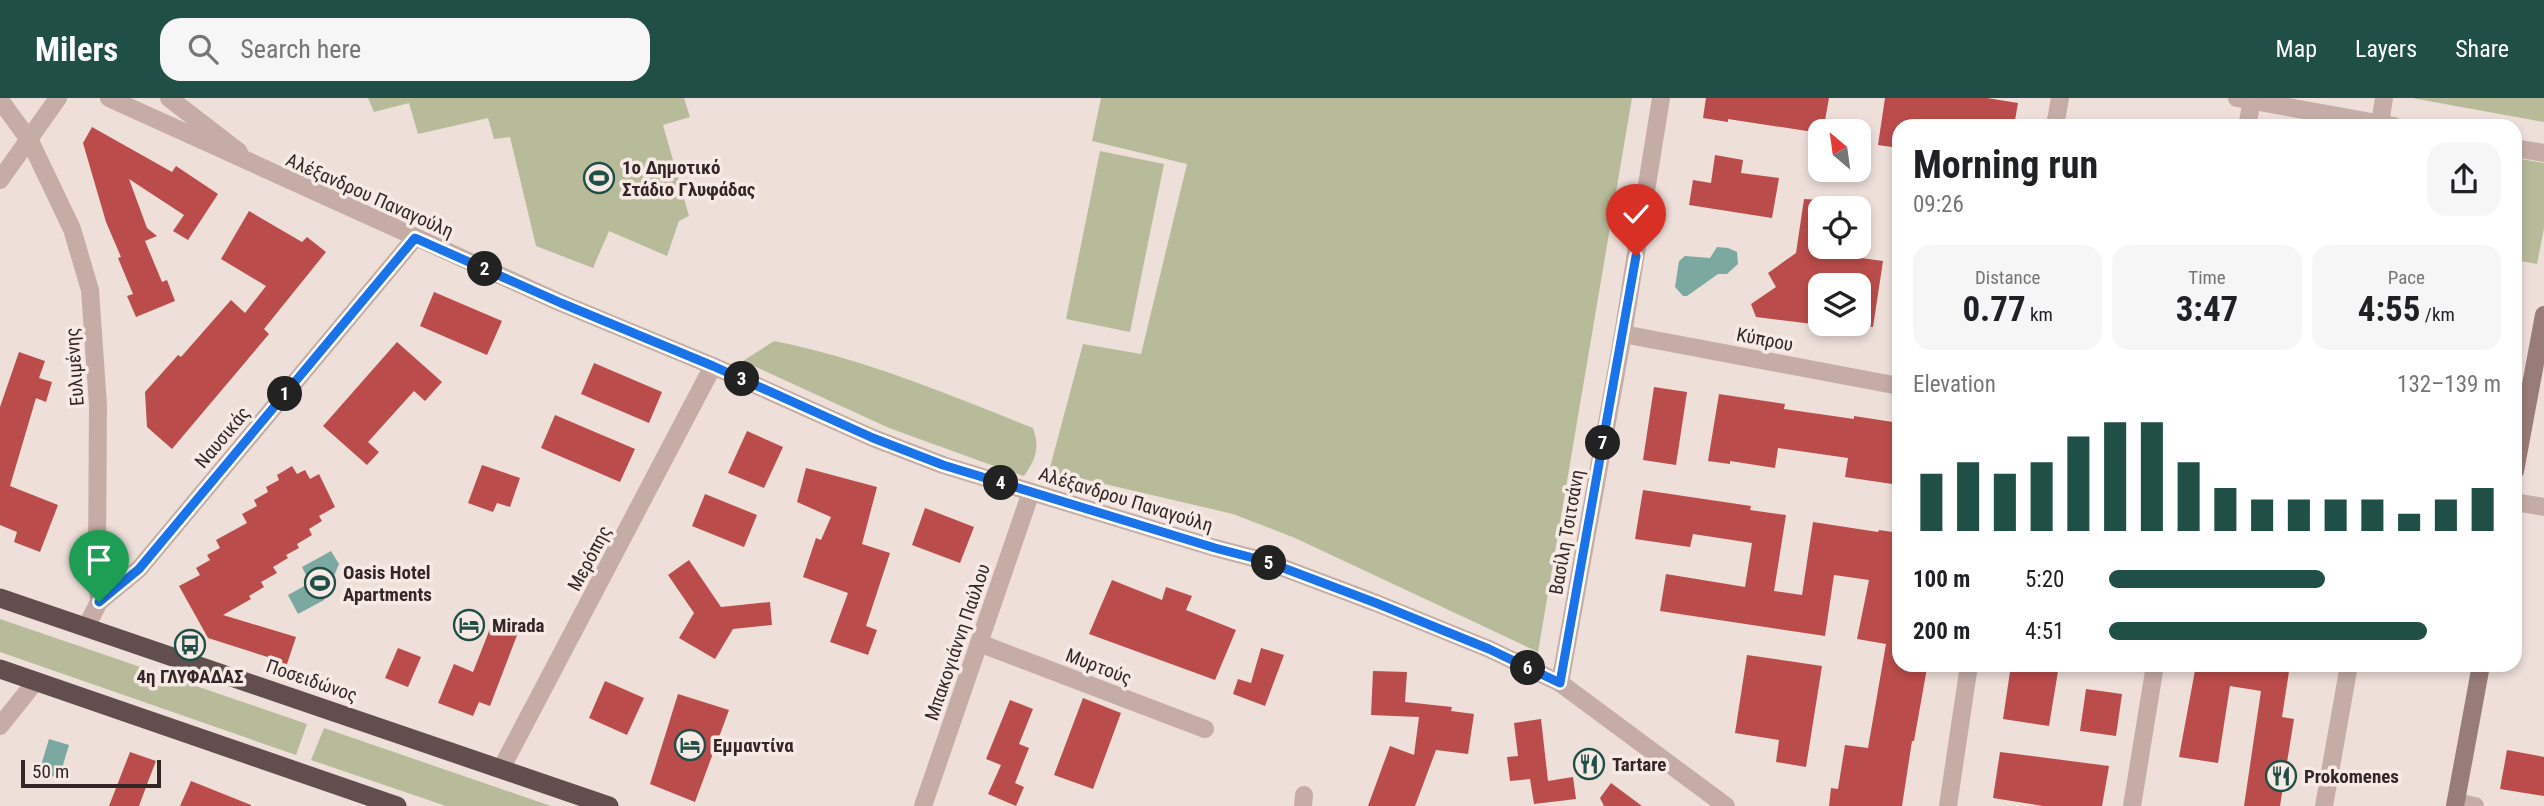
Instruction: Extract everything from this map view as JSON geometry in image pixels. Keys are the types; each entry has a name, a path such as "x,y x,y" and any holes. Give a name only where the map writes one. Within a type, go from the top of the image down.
{"highway":[{"name":"Ποσειδώνος","path":"0,598 609,806"},
{"path":"0,669 397,806"}],"main road":[{"path":"2522,433 2544,315"},
{"path":"2456,804 2480,672"}],"street":[{"path":"0,180 58,98"},
{"name":"Αλέξανδρου Παναγούλη","path":"109,98 561,303 713,366 873,438 943,465 1265,561 1489,649 1560,683 1726,806"},
{"name":"Αλέξανδρου Παναγούλη","path":"169,98 261,169"},
{"name":"Βασίλη Τσιτσάνη","path":"1560,683 1623,334 1661,98"},
{"path":"2056,119 2060,98"},
{"path":"2384,98 2386,119"},
{"path":"2246,119 2244,99 2354,119"},
{"name":"Ευλιμένης","path":"0,100 30,141 72,229 90,290 98,405 99,602"},
{"path":"2522,149 2544,153"},
{"name":"Ναυσικάς","path":"86,627 99,602 139,569 415,238"},
{"name":"Κύπρου","path":"1623,334 1892,385"},
{"name":"Μερόπης","path":"501,769 713,366"},
{"name":"Μπακογιάννη Παύλου","path":"923,806 1031,492"},
{"path":"2522,503 2544,507"},
{"name":"Μυρτούς","path":"979,643 1205,729"},
{"path":"1948,806 1968,672"},
{"path":"2133,806 2154,672"},
{"path":"2324,806 2348,672"},
{"path":"0,726 36,681"},
{"path":"2456,804 2474,806"}],"green space":[{"name":"1ο Δημοτικό Στάδιο Γλυφάδας","path":"368,98 684,98 690,117 663,125 689,216 679,221 667,256 609,231 593,268 536,246 510,137 494,139 488,118 418,134 409,103 374,112"},
{"path":"1101,98 1632,98 1538,652 1295,538 1233,514 1049,471 1083,344 1141,354 1187,164 1092,141"},
{"path":"2412,98 2544,98 2544,122"},
{"path":"1100,151 1164,164 1130,332 1066,319"},
{"path":"2522,159 2544,163 2544,228 2537,264 2522,261"},
{"path":"774,341 873,367 1033,428 1036,453 1024,476 889,428 743,361"},
{"path":"0,619 307,724 296,755 0,652"},
{"path":"324,728 551,806 446,806 311,760"}],"water":[{"path":"1717,247 1737,252 1738,264 1727,274 1718,274 1687,296 1683,296 1675,287 1679,261 1685,256 1710,258"},
{"name":"Oasis Hotel Apartments","path":"331,551 339,564 324,600 298,614 288,595 308,584 302,567"},
{"path":"49,739 69,745 59,778 39,772"}],"building":[{"path":"1706,98 1829,98 1825,119 1808,119 1808,131 1728,119 1728,122 1703,118"},
{"path":"1885,98 1987,98 2018,103 2015,119 1892,119 1892,147 1878,145"},
{"path":"92,127 172,172 176,166 218,194 188,240 173,231 184,215 129,179 147,228 157,236 145,241 162,282 167,280 175,301 136,317 127,296 133,294 106,222 83,143"},
{"path":"1715,155 1743,160 1741,173 1779,178 1772,218 1689,205 1693,180 1711,183"},
{"path":"1804,199 1808,199 1808,259 1883,261 1873,327 1871,273 1808,273 1808,323 1756,317 1751,304 1776,287 1768,273 1796,253"},
{"path":"249,211 302,242 307,237 326,252 264,329 269,334 172,449 147,427 145,392 178,355 181,357 231,300 245,313 266,286 221,259"},
{"path":"434,292 502,321 487,355 420,326"},
{"path":"397,342 442,382 425,401 414,391 368,442 379,452 367,465 323,426"},
{"path":"19,352 45,361 39,378 52,382 46,402 36,398 10,486 58,505 40,552 14,542 17,532 0,525 0,407"},
{"path":"594,363 662,392 649,423 581,394"},
{"path":"1654,387 1687,392 1676,465 1643,460"},
{"path":"1719,394 1785,404 1784,409 1892,422 1892,484 1845,477 1848,458 1778,448 1775,468 1730,461 1730,464 1708,461"},
{"path":"555,415 635,449 620,482 541,448"},
{"path":"747,431 783,447 764,488 728,473"},
{"path":"482,465 520,478 510,507 497,503 493,512 468,503"},
{"name":"Oasis Hotel Apartments","path":"292,466 297,474 305,470 310,479 319,474 335,507 319,516 322,521 309,529 312,535 297,544 299,548 286,555 288,558 273,567 277,573 261,582 264,587 249,596 251,599 223,615 296,637 285,670 272,666 274,659 208,638 179,586 200,575 196,568 210,560 207,555 220,548 216,540 247,523 242,514 257,506 254,500 268,492 266,487 279,480 277,475"},
{"path":"806,468 877,487 862,544 890,553 866,626 877,630 868,655 830,642 848,593 803,577 816,538 821,540 831,517 797,502"},
{"path":"1643,490 1751,506 1750,510 1786,515 1774,591 1802,595 1813,522 1892,532 1892,672 1926,672 1902,806 1829,806 1831,788 1838,789 1845,745 1868,748 1886,644 1857,639 1869,580 1834,575 1825,636 1660,611 1666,574 1745,587 1752,543 1693,534 1690,547 1635,539"},
{"path":"705,494 757,515 744,547 692,526"},
{"path":"925,508 974,527 960,563 912,545"},
{"path":"689,560 721,607 770,602 772,625 733,629 715,659 679,638 694,613 668,575"},
{"path":"1112,580 1162,600 1166,587 1192,596 1186,610 1236,630 1215,680 1089,634"},
{"path":"493,621 519,630 490,706 479,702 473,716 438,703 454,664 473,672"},
{"path":"398,648 421,657 408,687 385,678"},
{"path":"1261,648 1284,655 1265,706 1233,694 1238,679 1251,683"},
{"path":"1747,655 1822,666 1806,767 1776,762 1779,740 1735,733"},
{"path":"1373,671 1407,672 1405,702 1452,707 1451,711 1474,714 1468,754 1436,750 1415,806 1368,806 1390,746 1414,755 1419,717 1371,715"},
{"path":"2010,672 2058,672 2049,726 2003,719"},
{"path":"2195,672 2289,672 2282,717 2294,719 2280,806 2244,806 2261,691 2230,686 2218,763 2179,757"},
{"path":"605,681 644,698 627,735 589,718"},
{"path":"2086,689 2122,694 2116,736 2080,731"},
{"path":"678,694 729,710 695,802 650,784"},
{"path":"1083,698 1121,713 1093,789 1054,775"},
{"path":"1010,700 1033,709 1019,744 1029,748 1015,783 1024,787 1016,806 988,794 1001,765 986,759"},
{"path":"1541,719 1548,781 1573,777 1576,799 1534,804 1530,779 1510,781 1507,757 1518,756 1514,723"},
{"path":"2507,750 2544,757 2544,796 2500,789"},
{"path":"130,752 156,761 139,806 109,806"},
{"path":"2000,752 2109,766 2102,806 2043,806 1993,798"},
{"path":"191,781 251,805 251,806 180,806"},
{"path":"1611,783 1642,806 1604,806 1600,798"}],"place":[{"name":"1ο Δημοτικό Στάδιο Γλυφάδας","path":"599,178"},
{"name":"Oasis Hotel Apartments","path":"320,583"},
{"name":"Mirada","path":"469,625"},
{"name":"4η ΓΛΥΦΑΔΑΣ","path":"190,645"},
{"name":"Εμμαντίνα","path":"690,745"},
{"name":"Tartare","path":"1589,764"},
{"name":"Prokomenes","path":"2281,776"}],"route":[{"path":"99,602 139,569 415,238 873,438 943,465 1265,561 1489,649 1560,683 1636,256"}]}
